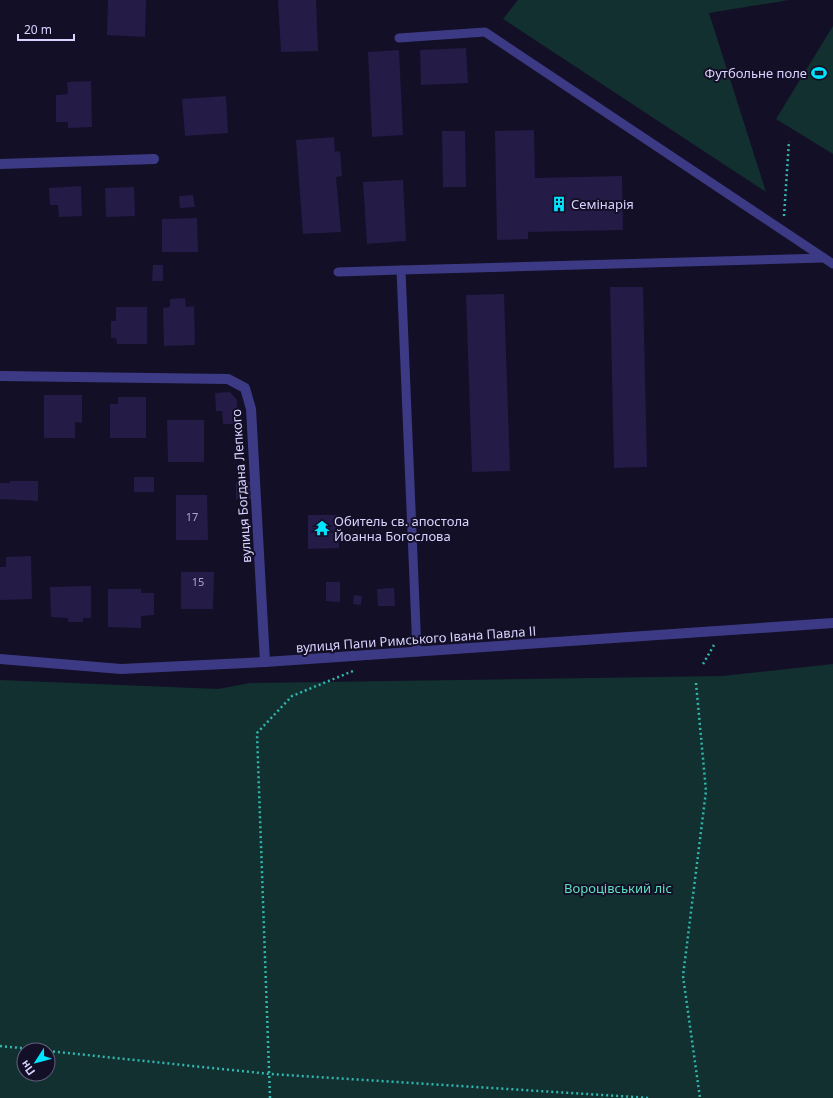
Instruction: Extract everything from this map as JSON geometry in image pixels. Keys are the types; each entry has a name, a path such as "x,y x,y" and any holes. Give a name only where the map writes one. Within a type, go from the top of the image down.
{"street":[{"path":"0,164 154,159"},
{"name":"вулиця Богдана Лепкого","path":"0,376 228,379 245,388 251,409 265,662"},
{"name":"вулиця Папи Римського Івана Павла ІІ","path":"0,659 121,669 265,662 833,623"}],"lane":[{"path":"399,38 485,32 833,264"},
{"path":"338,272 824,258"},
{"path":"401,270 417,652"}],"path":[{"path":"783,230 789,141"},
{"path":"270,1098 257,733 292,696 355,671"},
{"path":"696,684 706,791 683,976 700,1098"},
{"path":"0,1046 16,1048"},
{"path":"56,1052 270,1074 650,1098"}],"green space":[{"path":"518,0 789,0 709,13 766,192 503,19"},
{"name":"Футбольне поле","path":"833,26 833,154 776,119"},
{"name":"Вороцівський ліс","path":"833,664 833,1098 0,1098 0,680 218,689 250,683 722,676"}],"building":[{"path":"108,0 146,0 145,37 107,35"},
{"path":"278,0 316,0 318,51 281,52"},
{"path":"466,48 468,83 421,85 420,50"},
{"path":"399,50 403,135 372,137 368,52"},
{"path":"91,81 92,127 68,128 68,122 56,122 56,95 68,94 67,82"},
{"path":"226,96 228,133 185,136 182,99"},
{"name":"Семінарія","path":"534,130 535,178 622,176 623,230 528,232 528,239 497,240 495,131"},
{"path":"442,131 465,131 466,187 443,187"},
{"path":"334,137 335,152 340,151 342,176 336,177 341,232 303,234 296,140"},
{"path":"403,180 406,241 367,244 363,182"},
{"path":"81,186 82,216 59,217 58,205 50,205 49,188"},
{"path":"134,187 135,216 106,217 105,188"},
{"path":"193,195 195,207 180,208 179,196"},
{"path":"197,218 198,252 162,252 162,219"},
{"path":"153,265 163,265 163,281 152,281"},
{"path":"610,287 643,287 647,467 614,468"},
{"path":"504,294 510,471 472,472 466,295"},
{"path":"185,298 186,307 194,306 195,345 164,346 163,308 170,307 170,299"},
{"path":"116,307 147,307 147,344 117,344 116,338 111,338 111,321 116,321"},
{"path":"230,392 237,400 238,424 223,424 222,411 216,411 215,393"},
{"path":"44,395 82,395 82,423 75,422 75,438 44,438"},
{"path":"118,397 146,397 146,438 110,438 110,404 118,404"},
{"path":"167,420 204,420 204,462 168,462"},
{"path":"134,477 154,477 154,492 134,492"},
{"path":"10,481 38,481 38,501 0,499 0,483 10,483"},
{"path":"236,482 252,482 252,499 236,499"},
{"path":"176,495 207,495 208,540 176,540"},
{"name":"Обитель св. апостола Йоанна Богослова","path":"308,515 339,515 339,548 308,549"},
{"path":"31,556 32,599 0,600 0,567 6,567 6,557"},
{"path":"181,572 214,572 213,609 181,609"},
{"path":"326,582 340,582 340,602 326,601"},
{"path":"91,586 91,618 83,618 83,622 68,622 68,618 51,617 50,587"},
{"path":"394,588 395,606 378,606 377,589"},
{"path":"108,589 141,589 141,593 154,593 154,615 141,616 141,628 108,627"},
{"path":"354,595 362,596 361,605 353,604"}],"place":[{"name":"Футбольне поле","path":"819,73"},
{"name":"Семінарія","path":"559,204"},
{"name":"Обитель св. апостола Йоанна Богослова","path":"322,528"}]}
